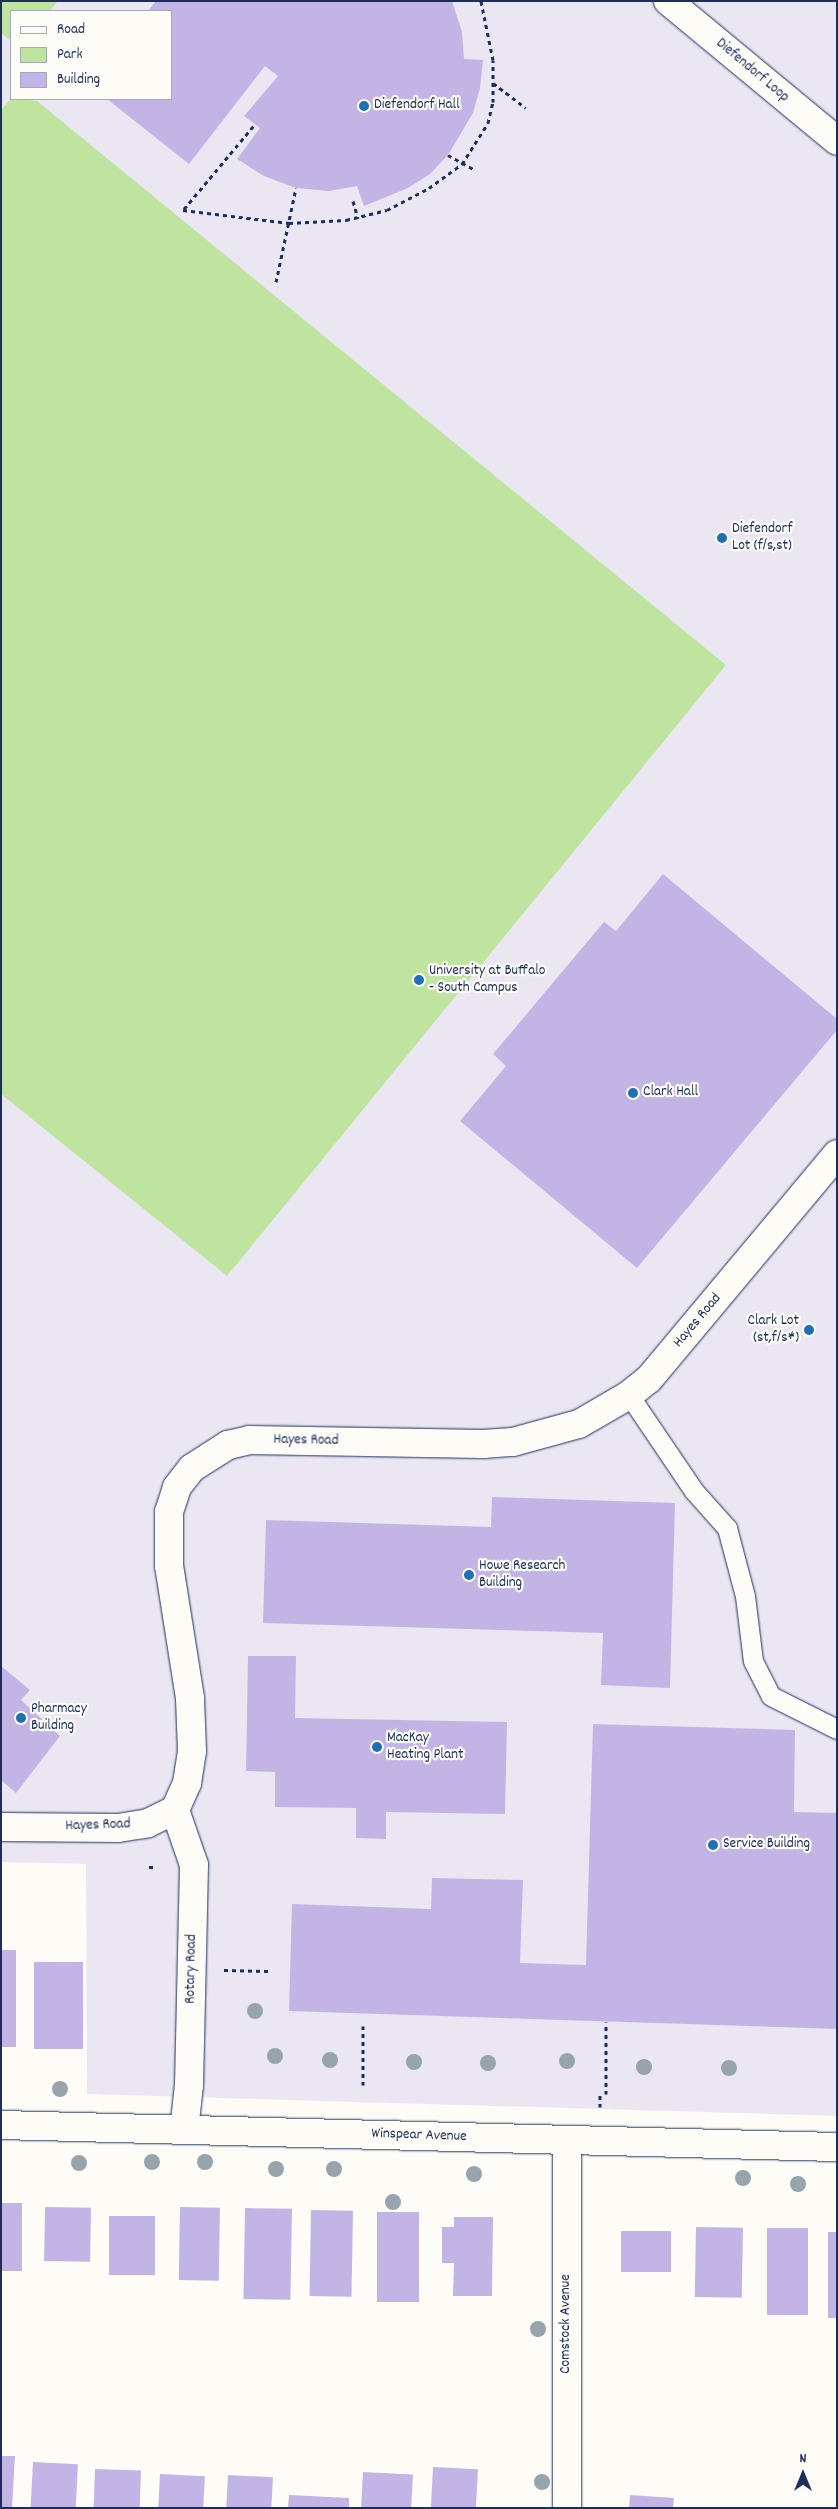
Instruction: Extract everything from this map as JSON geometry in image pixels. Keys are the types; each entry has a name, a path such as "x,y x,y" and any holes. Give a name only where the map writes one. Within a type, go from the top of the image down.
{"street":[{"name":"Diefendorf Loop","path":"668,1 837,141"},
{"name":"Hayes Road","path":"1,1827 118,1828 148,1823 175,1810 187,1784 192,1751 190,1698 169,1566 169,1512 177,1487 192,1468 228,1445 248,1440 483,1444 513,1442 579,1424 629,1396 659,1367 837,1154"},
{"name":"Rotary Road","path":"175,1810 194,1865 189,2085 184,2130"},
{"name":"Winspear Avenue","path":"1,2125 837,2148"},
{"name":"Comstock Avenue","path":"567,2508 568,2140"}],"lane":[{"path":"629,1396 694,1491 727,1528 745,1596 753,1660 771,1696 837,1729"}],"path":[{"path":"255,124 183,210 289,223 358,218 407,201 462,164 488,123 494,83 490,39 481,1"},
{"path":"494,83 526,108"},
{"path":"448,155 475,170"},
{"path":"276,282 296,188"},
{"path":"353,201 358,218"},
{"path":"149,1868 157,1867"},
{"path":"219,1969 268,1971"},
{"path":"606,2022 606,2094"},
{"path":"363,2026 363,2085"},
{"path":"600,2093 600,2109"}],"shaded area":[{"name":"University at Buffalo - South Campus","path":"1,1 837,1 837,2116 87,2094 86,1864 1,1862"}],"green space":[{"path":"1,1 58,1 51,10 10,10 10,40 1,33"},
{"path":"10,99 37,101 726,665 227,1276 1,1094 1,110"}],"building":[{"name":"Diefendorf Hall","path":"156,1 452,1 462,32 464,59 483,60 480,88 473,113 448,155 430,174 408,188 364,206 357,186 329,191 296,188 264,176 237,159 260,128 244,116 278,76 265,66 189,164 108,100 172,100 172,10 149,10"},
{"name":"Clark Hall","path":"663,874 837,1019 837,1030 637,1268 460,1121 506,1066 493,1054 604,922 616,931"},
{"name":"Howe Research Building","path":"492,1497 675,1503 670,1688 601,1685 603,1633 263,1623 266,1520 491,1527"},
{"name":"MacKay Heating Plant","path":"248,1656 296,1656 295,1718 507,1722 505,1814 386,1812 386,1839 356,1838 356,1808 275,1807 275,1772 246,1771"},
{"name":"Pharmacy Building","path":"1,1666 30,1690 21,1700 60,1736 16,1793 1,1780"},
{"name":"Service Building","path":"593,1724 795,1730 794,1812 837,1813 837,2029 289,2011 292,1904 431,1909 432,1878 523,1880 520,1963 586,1965"},
{"path":"1,1950 16,1950 16,2047 1,2047"},
{"path":"34,1962 83,1962 83,2049 34,2049"},
{"path":"1,2203 22,2203 22,2271 1,2271"},
{"path":"45,2207 91,2208 90,2262 44,2261"},
{"path":"180,2207 220,2208 219,2281 179,2280"},
{"path":"245,2208 292,2209 290,2300 243,2299"},
{"path":"311,2210 353,2211 351,2297 309,2296"},
{"path":"377,2212 419,2212 419,2302 377,2302"},
{"path":"109,2216 155,2216 155,2275 109,2275"},
{"path":"454,2217 493,2217 492,2296 453,2296 454,2263 442,2263 442,2227 454,2227"},
{"path":"696,2227 743,2228 742,2298 695,2297"},
{"path":"767,2228 808,2228 808,2315 767,2315"},
{"path":"621,2231 671,2231 671,2272 621,2272"},
{"path":"828,2232 837,2232 837,2318 828,2318"},
{"path":"1,2456 15,2456 12,2508 1,2508"},
{"path":"33,2462 78,2464 76,2508 31,2508"},
{"path":"433,2467 478,2469 476,2508 431,2508"},
{"path":"95,2469 141,2471 140,2508 94,2508"},
{"path":"363,2472 413,2475 411,2508 361,2508"},
{"path":"160,2474 205,2476 203,2508 158,2508"},
{"path":"228,2475 273,2477 271,2508 226,2508"},
{"path":"289,2495 349,2498 349,2508 288,2508"},
{"path":"630,2495 674,2498 673,2508 629,2508"}],"place":[{"name":"Diefendorf Hall","path":"364,106"},
{"name":"Diefendorf Lot (f/s,st)","path":"722,538"},
{"name":"University at Buffalo - South Campus","path":"419,980"},
{"name":"Clark Hall","path":"633,1093"},
{"name":"Clark Lot (st,f/s*)","path":"809,1330"},
{"name":"Howe Research Building","path":"469,1575"},
{"name":"Pharmacy Building","path":"21,1718"},
{"name":"MacKay Heating Plant","path":"377,1747"},
{"name":"Service Building","path":"713,1845"}]}
